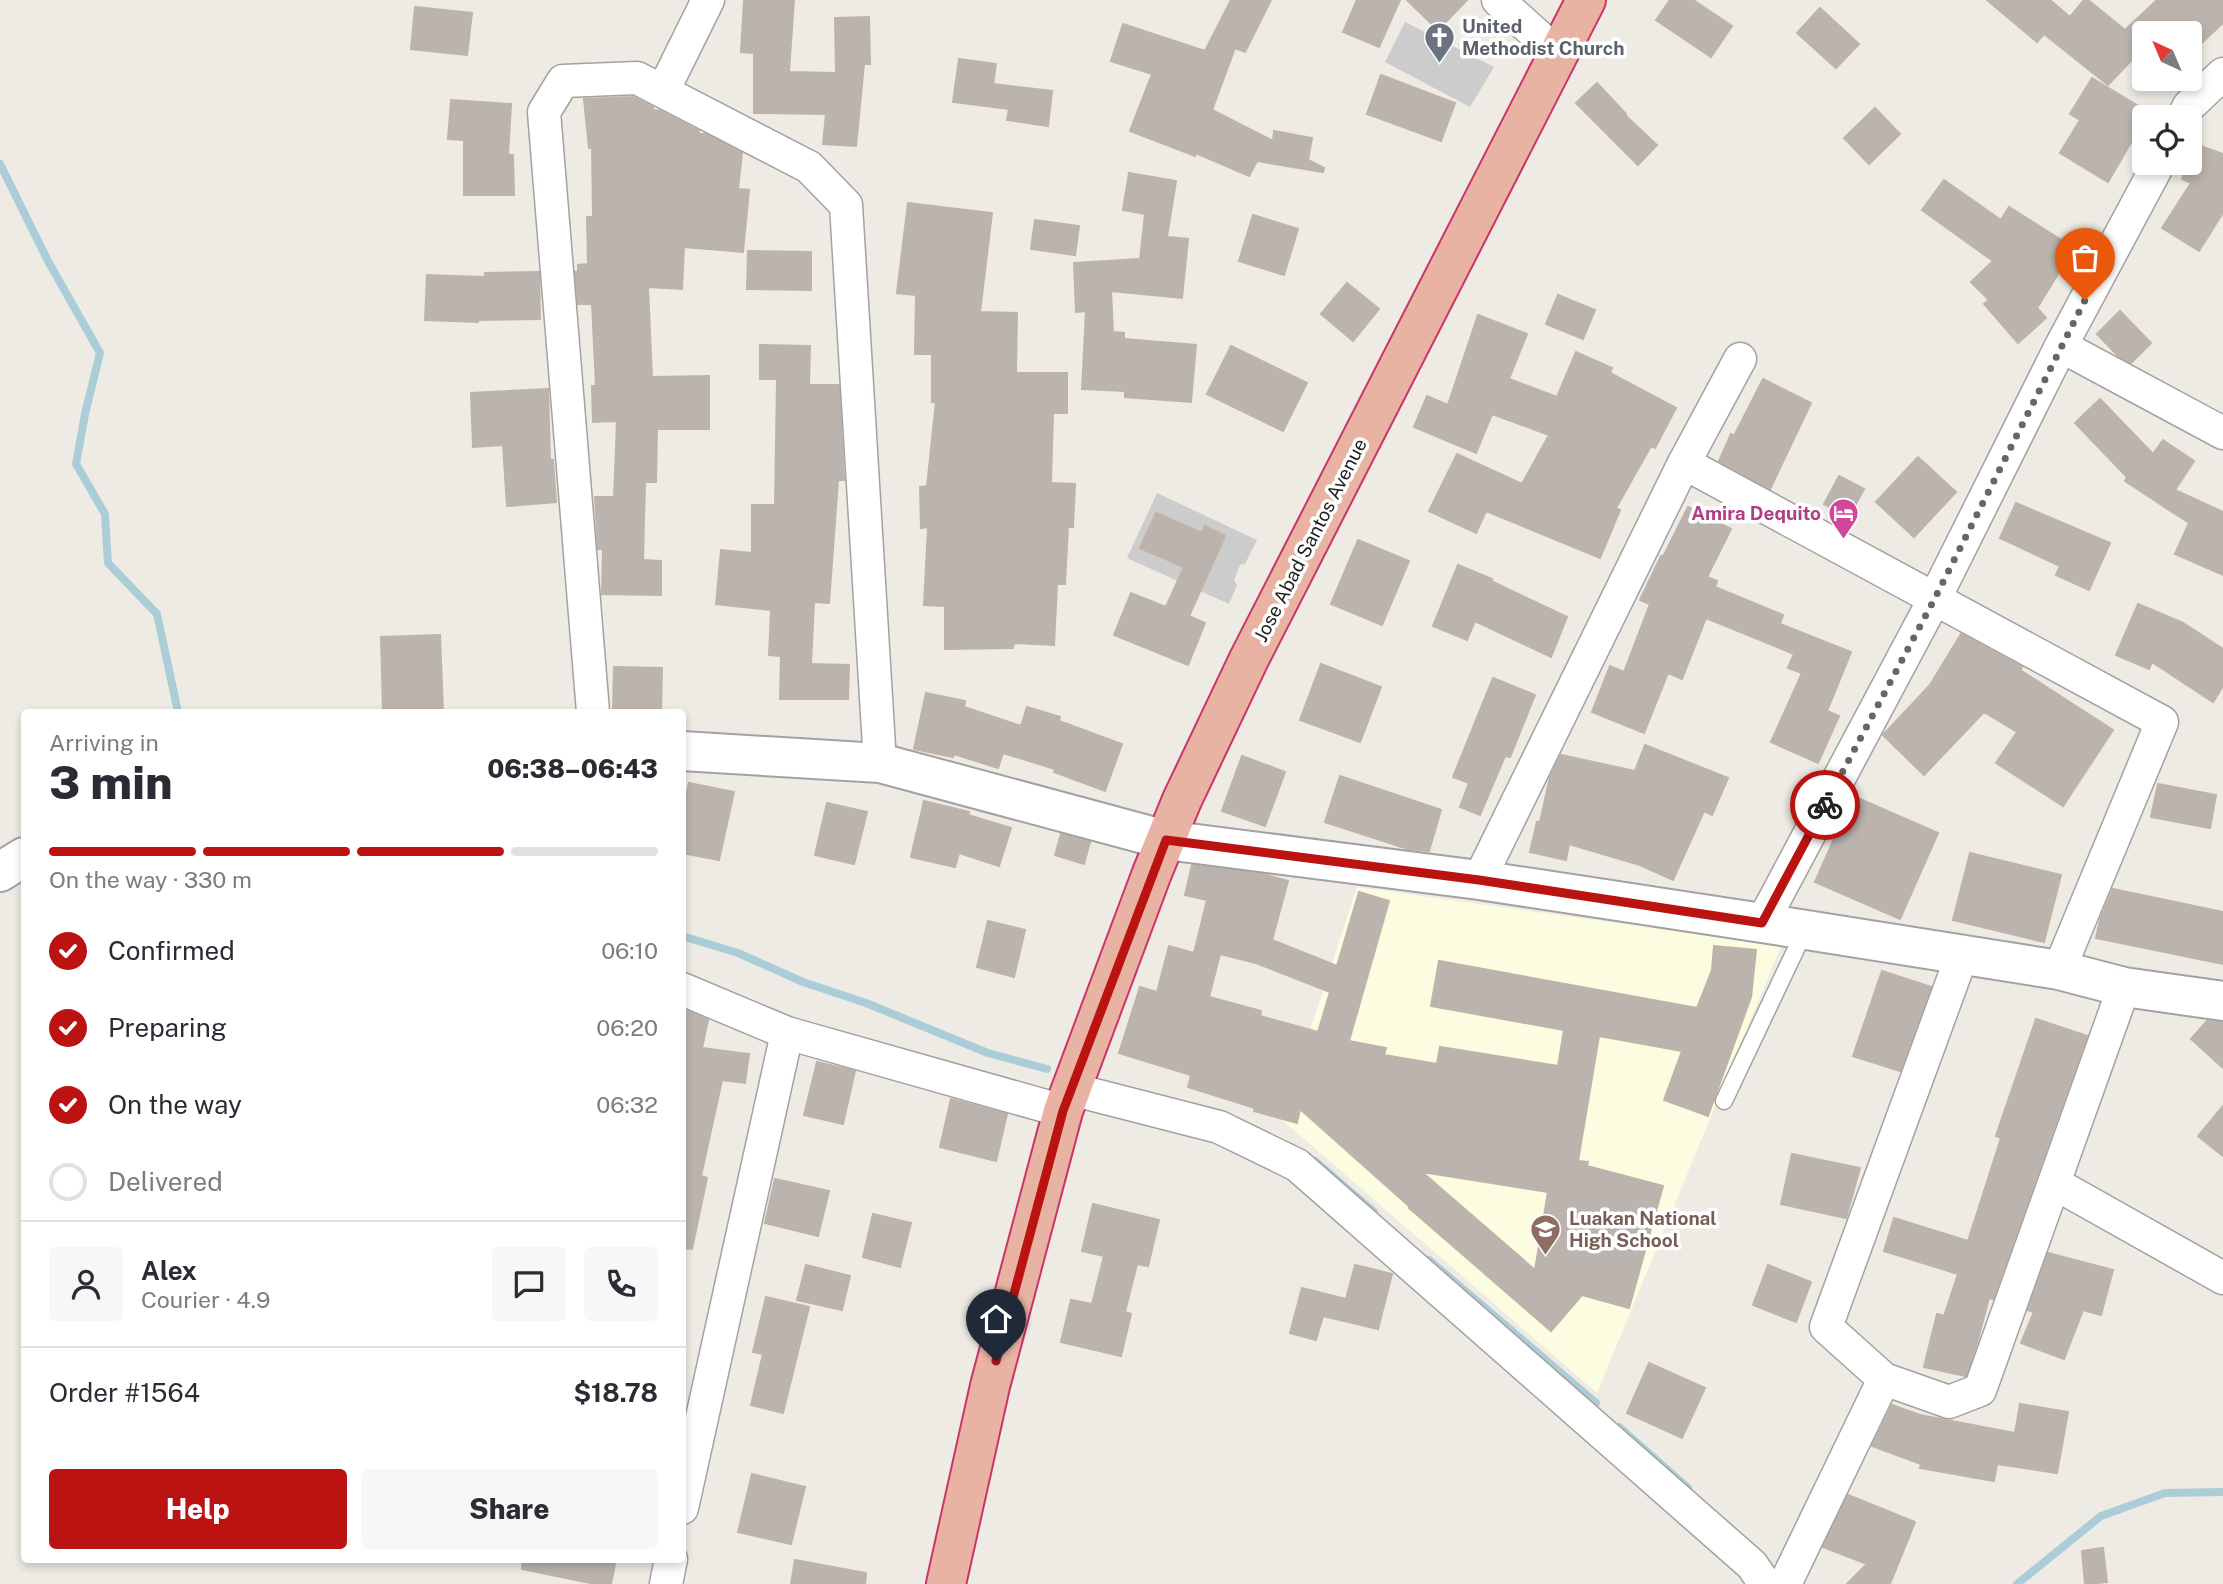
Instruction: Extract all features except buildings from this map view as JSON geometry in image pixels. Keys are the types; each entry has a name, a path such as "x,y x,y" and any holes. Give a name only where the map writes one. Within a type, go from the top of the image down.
{"highway":[{"name":"Jose Abad Santos Avenue","path":"946,1584 990,1386 1067,1100 1182,800 1249,659 1586,0"}],"street":[{"path":"663,91 708,0"},
{"path":"1498,0 1558,54"},
{"path":"2190,105 2223,74"},
{"path":"593,709 544,112 563,82 637,78 809,167 846,205 880,763"},
{"path":"1762,923 1935,598 2061,346 2153,175"},
{"path":"2061,346 2223,433"},
{"path":"1479,880 1684,463 1740,359"},
{"path":"1684,463 2162,722 2059,970"},
{"path":"686,751 880,763 1166,840 1479,880 1762,923 2059,970 2124,987 2223,1001"},
{"path":"0,872 21,859"},
{"path":"1962,955 1826,1327 1884,1379 1950,1402 1980,1390 2124,987"},
{"path":"686,991 788,1033 1067,1100 1219,1127 1297,1165 1752,1565 1765,1584"},
{"path":"686,1489 788,1033"},
{"path":"2054,1183 2223,1278"},
{"path":"1785,1584 1884,1379"},
{"path":"666,1584 670,1563"}],"lane":[{"path":"1724,1101 1805,930"}],"shaded area":[{"name":"United Methodist Church","path":"1405,22 1494,67 1470,107 1385,62"},
{"path":"1157,493 1257,540 1245,564 1240,565 1234,580 1237,585 1229,604 1127,558"},
{"name":"Luakan National High School","path":"1357,887 1781,946 1597,1393 1281,1119"}],"waterway":[{"path":"0,164 48,261 100,353 76,464 105,514 108,563 157,614 177,709"},
{"path":"686,937 738,953 803,982 866,1003 988,1053 1047,1069"},
{"path":"1315,1161 1374,1212"},
{"path":"1429,1260 1596,1403"},
{"path":"1619,1427 1688,1488"},
{"path":"2017,1584 2101,1516 2165,1493 2223,1492"}],"way so far":[{"path":"1825,805 1935,598 2085,300"}],"place":[{"name":"United Methodist Church","path":"1439,64"},
{"name":"Amira Dequito","path":"1844,540"},
{"name":"Luakan National High School","path":"1546,1256"}],"route":[{"path":"996,1361 1063,1111 1166,840 1479,880 1762,923 1825,805"}]}
